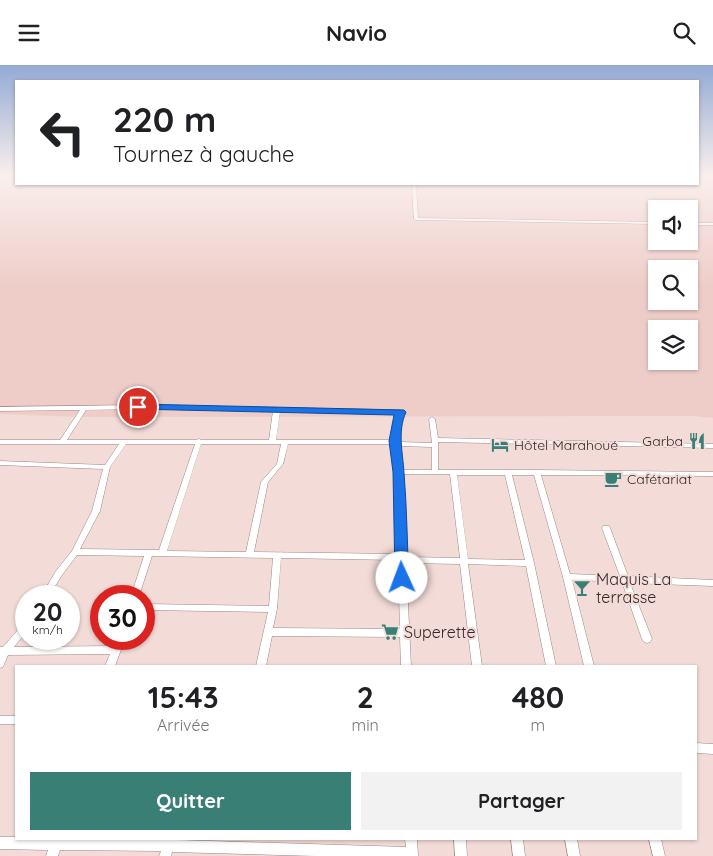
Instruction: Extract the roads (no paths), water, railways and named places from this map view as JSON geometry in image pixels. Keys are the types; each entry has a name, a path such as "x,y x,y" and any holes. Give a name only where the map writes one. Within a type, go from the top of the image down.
{"street":[{"path":"416,212 416,219 648,223"},
{"path":"698,224 713,224"},
{"path":"62,442 84,408"},
{"path":"0,409 277,409 400,412 397,419 395,443 399,472 406,665"},
{"path":"272,442 277,409"},
{"path":"432,419 435,443 435,473"},
{"path":"0,442 123,443 199,441 713,446"},
{"path":"162,553 199,441"},
{"path":"249,555 265,482 280,464 285,442"},
{"path":"52,585 75,552 96,511 107,467 123,443"},
{"path":"0,463 107,467"},
{"path":"399,472 713,474"},
{"path":"537,472 567,577 588,665"},
{"path":"453,473 477,665"},
{"path":"508,473 530,563 551,665"},
{"path":"606,528 647,639"},
{"path":"75,552 277,555 530,563"},
{"path":"139,585 149,553"},
{"path":"261,665 273,609 277,555"},
{"path":"567,577 713,583"},
{"path":"155,607 273,609"},
{"path":"268,632 404,633"},
{"path":"0,664 3,651 15,638"},
{"path":"3,651 116,650 110,665"},
{"path":"1,723 15,720"},
{"path":"697,748 713,749"},
{"path":"0,843 57,841 166,851 412,855 411,840"},
{"path":"460,840 461,856"},
{"path":"517,840 519,856"},
{"path":"571,840 574,856"},
{"path":"655,840 659,856"},
{"path":"52,856 57,841"}],"place":[{"name":"Garba","path":"697,441"},
{"name":"Hôtel Marahoué","path":"500,445"},
{"name":"Cafétariat","path":"613,479"},
{"name":"Maquis La terrasse","path":"582,588"},
{"name":"Superette","path":"390,632"}]}
